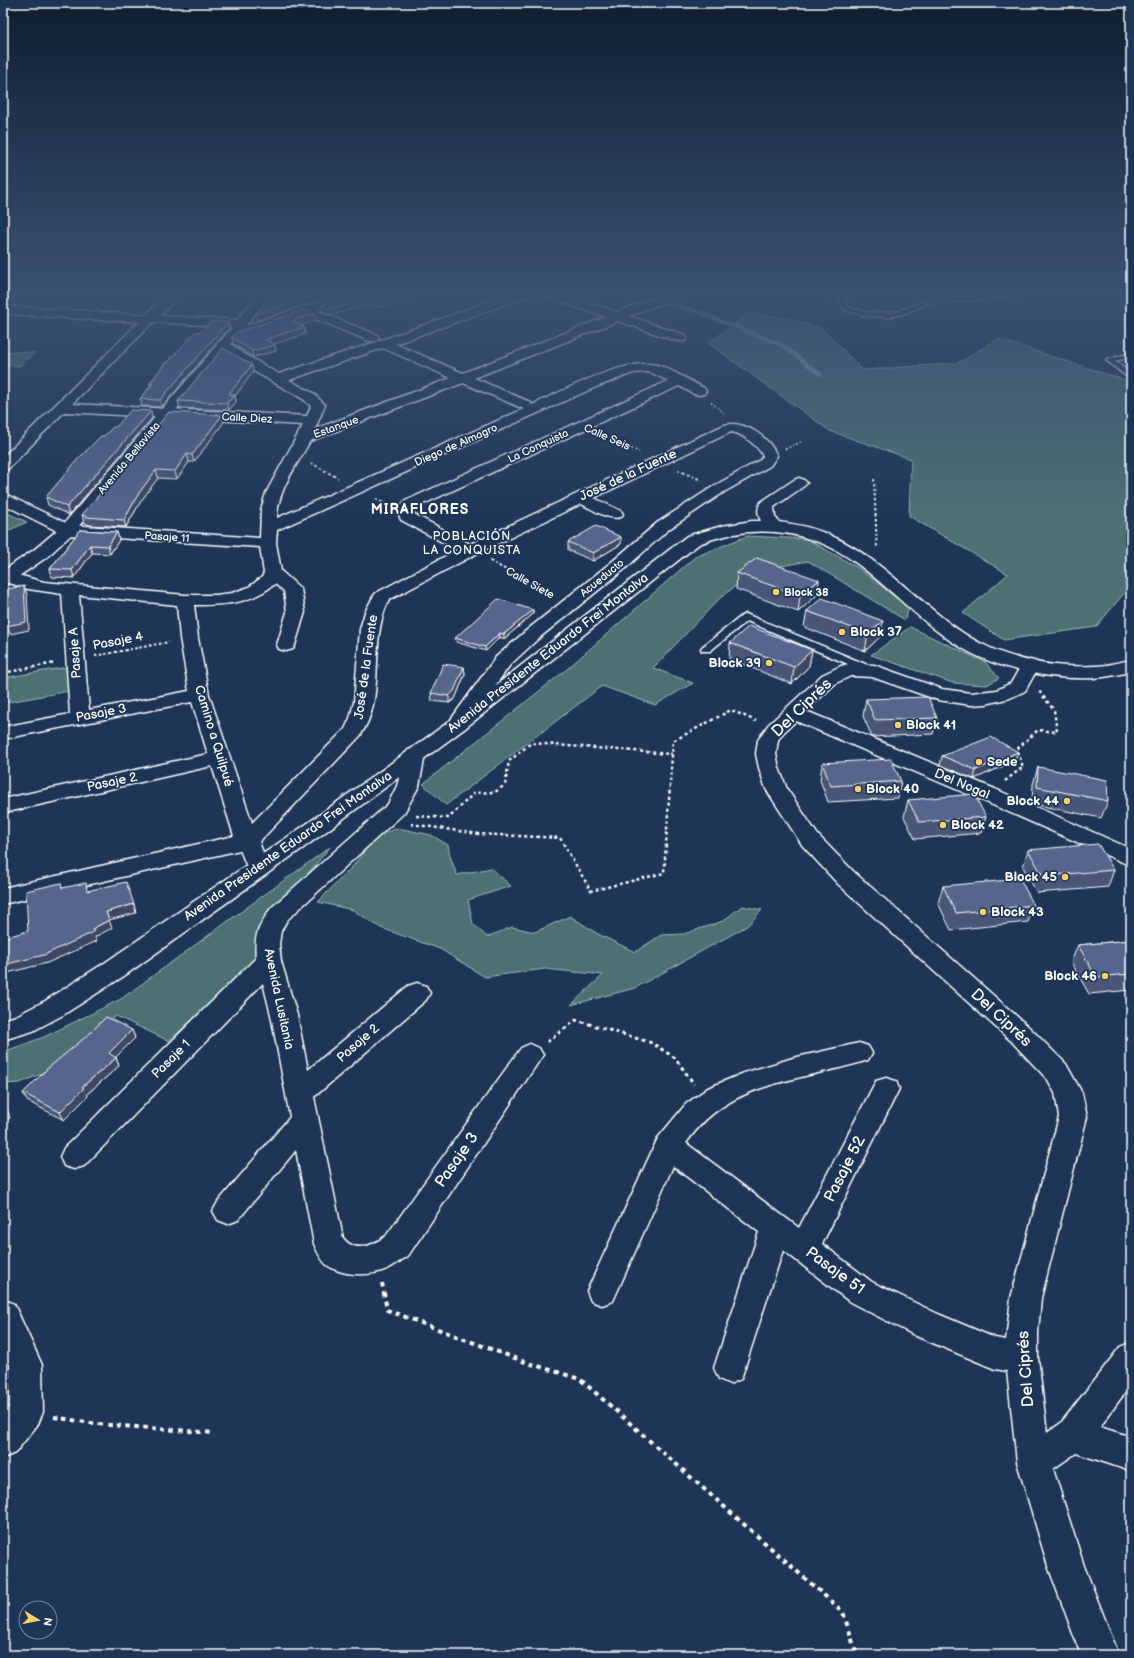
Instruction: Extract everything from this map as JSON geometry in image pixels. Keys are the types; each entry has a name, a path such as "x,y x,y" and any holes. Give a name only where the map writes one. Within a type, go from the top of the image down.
{"street":[{"path":"3,466 99,369"},
{"name":"Avenida Bellavista","path":"67,530 203,369"},
{"path":"5,578 28,584 185,600 216,600 244,595 263,586 273,573 268,536 269,510 274,493 304,438 318,405 308,396 261,369"},
{"path":"278,379 303,369"},
{"path":"442,369 525,405"},
{"name":"Estanque","path":"304,438 415,397 483,369"},
{"name":"Diego de Almagro","path":"268,536 592,384 630,369"},
{"name":"Diego de Almagro","path":"656,369 679,381"},
{"path":"679,381 699,391"},
{"name":"La Conquista","path":"470,550 407,517 405,510 411,504 679,381"},
{"name":"Calle Diez","path":"61,408 312,421"},
{"name":"Acueducto","path":"457,725 503,661 569,604 620,564 663,526 720,489 765,463 770,456 767,449 736,428"},
{"name":"José de la Fuente","path":"247,841 358,725 364,698 370,627 375,606 382,597 470,550 580,497 658,460 736,428"},
{"path":"775,527 766,516 765,510 767,505 799,483"},
{"path":"580,497 615,514"},
{"path":"3,498 67,530 41,553 5,578"},
{"name":"Avenida Presidente Eduardo Frei Montalva","path":"3,1030 24,1024 54,1008 103,977 457,725 693,540 712,532 733,528 775,527 812,534 829,540 878,572 928,614 967,644 1028,670 1096,672 1131,666"},
{"name":"Pasaje 11","path":"67,530 268,536"},
{"path":"273,573 292,589 296,612 286,645"},
{"name":"Pasaje A","path":"70,589 80,717"},
{"name":"Camino a Quilpué","path":"185,600 189,638 199,695 247,841 258,868"},
{"name":"Del Ciprés","path":"1028,670 1018,687 1004,694 986,698 971,699 938,694 874,671 848,670 829,679 784,721 768,740 766,754 769,768 777,789 810,840 846,878 1021,1035 1057,1072 1068,1093 1072,1117 1026,1298 1022,1332 1022,1358 1034,1462 1066,1566 1100,1655"},
{"name":"Pasaje 3","path":"3,733 199,695"},
{"name":"Del Nogal","path":"784,721 987,794 1131,858"},
{"name":"Avenida Lusitania","path":"377,1259 353,1261 338,1255 329,1244 284,1015 269,961 267,944 269,930 279,914 396,808 408,786 415,755"},
{"name":"Pasaje 2","path":"3,806 220,758"},
{"path":"3,896 247,841"},
{"name":"Pasaje 1","path":"74,1157 269,961"},
{"name":"Pasaje 2","path":"299,1094 418,993"},
{"path":"602,1291 668,1146 682,1125 706,1103 727,1090 768,1076 824,1060 860,1053"},
{"name":"Pasaje 3","path":"377,1259 397,1246 530,1055"},
{"name":"Pasaje 52","path":"804,1249 886,1088"},
{"path":"228,1211 304,1121"},
{"name":"Pasaje 51","path":"668,1146 861,1292 927,1325 995,1352 1022,1358"},
{"path":"730,1368 775,1228"},
{"path":"3,1314 26,1365 26,1412 3,1441"},
{"path":"1034,1462 1073,1435 1131,1358"},
{"path":"1073,1435 1131,1454"}],"lane":[{"path":"1121,369 1131,378"},
{"path":"706,649 746,617 874,671"}],"path":[{"path":"699,391 736,428"},
{"name":"Calle Seis","path":"582,426 720,489"},
{"path":"874,479 878,572"},
{"name":"Calle Siete","path":"470,550 569,604"},
{"name":"Pasaje 4","path":"3,673 189,638"},
{"path":"987,794 1024,767 1017,748 1038,730 1057,732 1054,710 1028,670"},
{"path":"379,825 413,824 478,834 560,838 591,891 664,873 673,741 731,710 784,721"},
{"path":"379,825 416,816 449,818 474,793 496,792 505,785 509,761 531,743 672,754"},
{"path":"530,1055 576,1020 652,1043 675,1058 706,1103"},
{"path":"377,1259 387,1310 528,1363 580,1379 843,1612 857,1655"},
{"path":"26,1412 97,1424 215,1433"}],"green space":[{"path":"745,369 1092,369 1131,382 1131,585 1096,627 1004,640 963,613 1008,574 909,516 911,459 830,431"},
{"path":"3,511 27,522 3,533"},
{"path":"747,536 807,539 860,569 909,608 905,620 808,561 754,571 719,599 653,668 693,683 655,705 602,686 446,805 423,784 567,669 695,557"},
{"path":"910,627 985,662 999,678 987,685 953,683 871,655"},
{"path":"73,666 75,690 3,703 3,678"},
{"path":"398,828 431,835 448,845 450,856 457,875 491,868 511,886 468,900 473,924 487,937 512,927 535,932 570,916 598,934 635,952 661,935 684,934 723,921 742,906 762,910 747,926 635,988 571,1005 603,975 545,969 485,977 440,949 381,928 353,910 318,902 353,866 376,836"},
{"path":"330,847 274,915 266,953 169,1041 116,1016 41,1074 20,1083 3,1084 3,1052 44,1037 121,999"}],"building":[{"path":"160,369 187,369 160,400 140,399 153,384 150,383"},
{"path":"205,369 249,369 229,394 235,395 227,403 178,401"},
{"path":"131,410 151,411 67,507 46,497 78,459 101,436 104,436 113,427 116,427"},
{"path":"169,412 222,415 192,455 187,454 175,471 156,470 139,493 124,520 87,517 82,515"},
{"path":"596,526 621,537 593,553 568,542"},
{"path":"80,530 117,532 108,546 90,545 72,570 50,569"},
{"path":"757,558 819,580 800,596 737,573"},
{"path":"24,586 26,622 7,626 6,589"},
{"path":"822,598 883,621 868,634 807,611"},
{"path":"498,599 533,610 504,634 500,633 485,647 455,638"},
{"path":"749,626 812,650 794,667 730,643"},
{"path":"443,664 464,667 454,691 449,696 431,693"},
{"path":"928,697 937,718 875,720 866,699"},
{"path":"991,737 1018,752 976,770 942,756"},
{"path":"891,759 901,781 831,786 822,763"},
{"path":"1038,767 1107,780 1108,801 1037,787"},
{"path":"974,794 986,817 919,822 908,800"},
{"path":"1098,844 1114,870 1043,876 1028,850"},
{"path":"1020,879 1034,905 956,913 943,886"},
{"path":"126,882 134,904 106,912 109,920 92,929 94,932 44,955 3,965 3,938 28,931 26,891 61,883 62,888 86,883 87,891"},
{"path":"1131,940 1131,974 1096,977 1078,945"},
{"path":"106,1017 132,1030 109,1053 116,1058 82,1087 84,1088 60,1112 23,1093 47,1069 88,1035"},
{"path":"3,1100 6,1109 3,1110"}],"waterway":[{"path":"814,369 820,374"}],"place":[{"name":"Block 38","path":"776,592"},
{"name":"Block 37","path":"842,632"},
{"name":"Block 39","path":"769,663"},
{"name":"Block 41","path":"898,725"},
{"name":"Sede","path":"979,762"},
{"name":"Block 40","path":"858,789"},
{"name":"Block 44","path":"1067,801"},
{"name":"Block 42","path":"943,825"},
{"name":"Block 45","path":"1065,877"},
{"name":"Block 43","path":"983,912"},
{"name":"Block 46","path":"1105,976"}],"district":[{"name":"MIRAFLORES","path":"420,509"},
{"name":"POBLACIÓN LA CONQUISTA","path":"472,543"}]}
